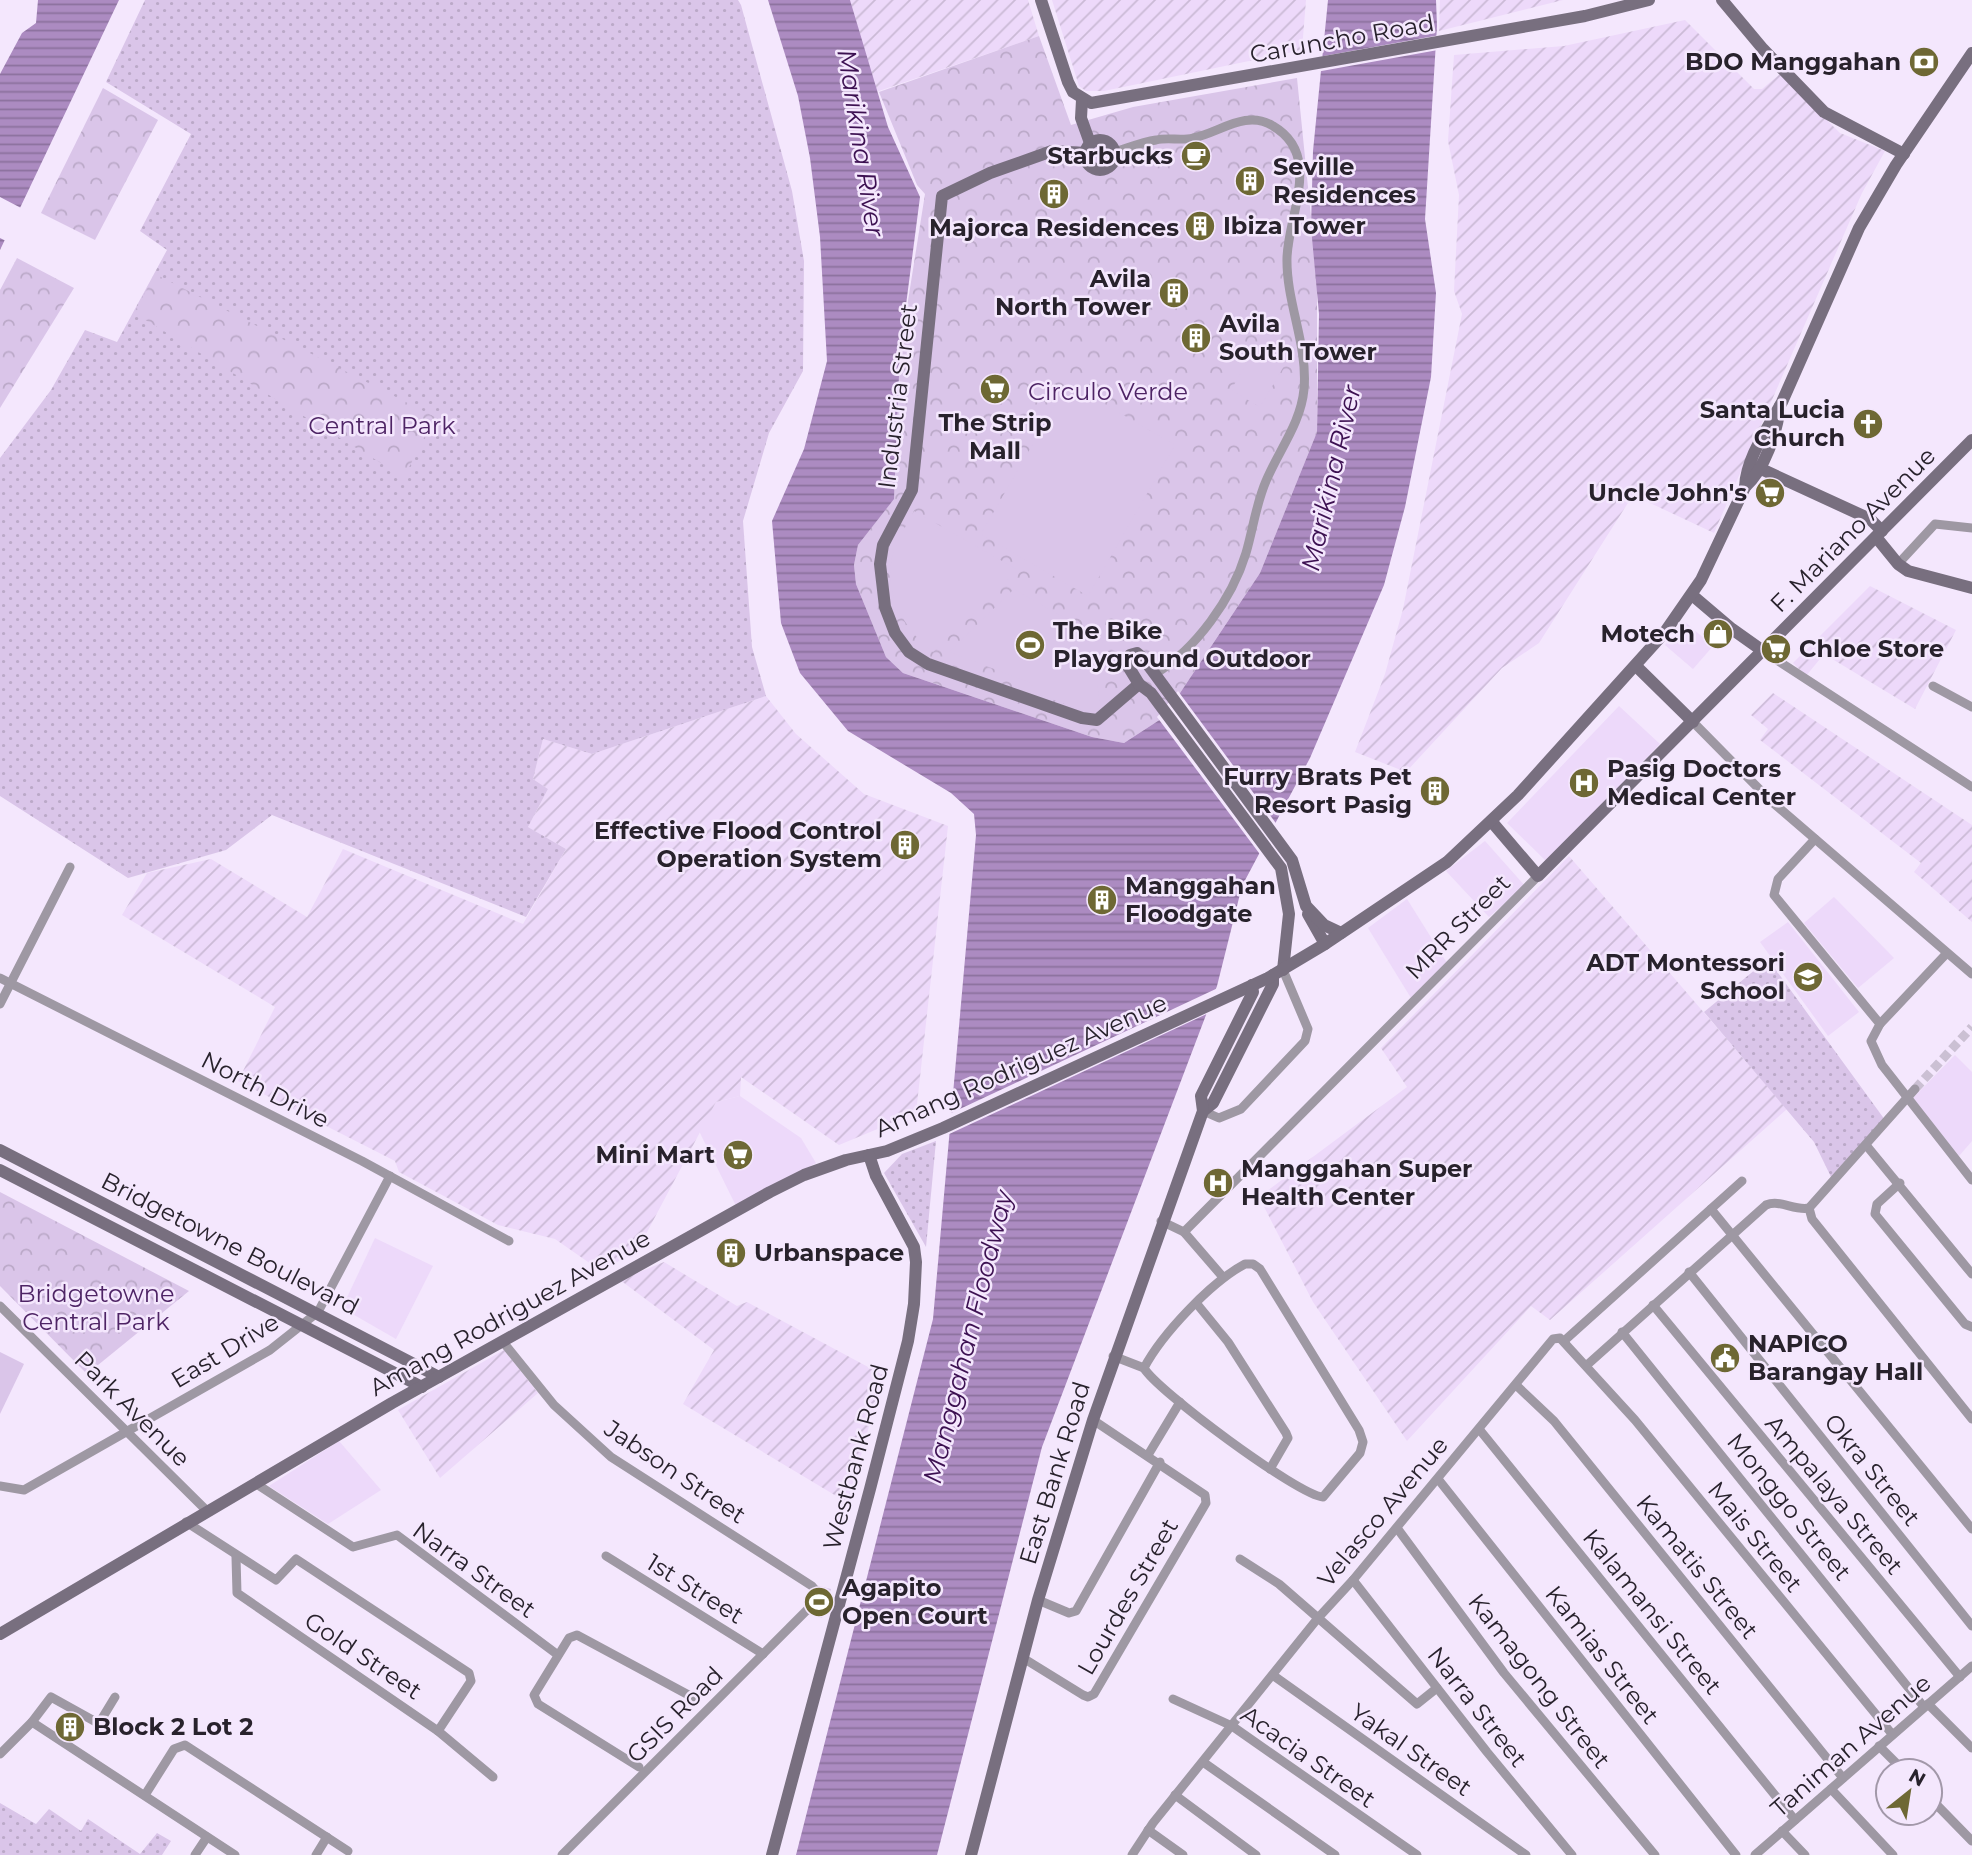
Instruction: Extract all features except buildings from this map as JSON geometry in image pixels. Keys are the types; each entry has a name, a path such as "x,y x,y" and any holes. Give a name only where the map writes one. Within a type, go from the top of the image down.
{"street":[{"path":"1041,0 1068,82 1082,100 1081,118 1090,167 1101,170 1113,163 1115,152 1107,141 1087,148"},
{"name":"Caruncho Road","path":"1082,100 1103,103 1585,16 1649,0"},
{"path":"1722,0 1763,49 1824,112 1904,154"},
{"name":"Amang Rodriguez Avenue","path":"1745,487 1750,465 1780,406 1841,264 1904,154 1972,53"},
{"path":"1115,152 1157,139 1190,139 1241,120 1272,124 1286,137 1301,163 1300,192 1290,228 1287,257 1288,282 1304,373 1299,413 1263,489 1246,554 1229,591 1208,623 1177,657 1160,680 1156,685 1146,689 1128,666 1130,654 1137,653 1143,658 1160,680 1292,860 1307,911 1325,944"},
{"name":"Industria Street","path":"1087,148 1052,151 990,173 942,196 912,490 883,545 881,587 895,633 909,652 928,664 1097,720 1146,689"},
{"name":"Amang Rodriguez Avenue","path":"0,1634 206,1510 770,1192 804,1175 943,1128 1278,973 1447,862 1492,822 1636,666 1692,595 1745,487 1759,468 1777,425 1780,406"},
{"name":"F. Mariano Avenue","path":"1763,651 1972,440"},
{"path":"1759,468 1870,519 1898,564 1921,576 1972,588"},
{"path":"1898,564 1936,524 1972,528"},
{"path":"1692,595 1763,651 1972,787"},
{"name":"MRR Street","path":"1184,1232 1763,651"},
{"path":"1636,666 1727,758 1815,839 1972,974"},
{"path":"1933,686 1972,707"},
{"name":"East Bank Road","path":"971,1855 1038,1600 1113,1356 1203,1111 1213,1102 1278,973 1289,914 1281,868 1146,689"},
{"path":"1492,822 1538,876"},
{"path":"1815,839 1779,879 1774,895 1880,1024"},
{"path":"0,1004 70,867"},
{"path":"1307,911 1324,925 1341,933"},
{"path":"1289,914 1300,918 1307,911"},
{"path":"1947,953 1880,1024 1871,1041 1882,1065 1972,1180"},
{"path":"1203,1111 1219,1118 1241,1110 1305,1041 1308,1029 1278,973"},
{"name":"North Drive","path":"0,978 390,1176 509,1241"},
{"name":"East Bank Road","path":"1203,1111 1201,1096 1253,992 1252,985"},
{"path":"1809,1208 1915,1088"},
{"path":"1866,1145 1900,1183 1972,1274"},
{"name":"Bridgetowne Boulevard","path":"0,1150 318,1312 439,1377"},
{"name":"Westbank Road","path":"772,1855 908,1341 914,1304 914,1247 876,1177 869,1155"},
{"name":"Bridgetowne Boulevard","path":"0,1170 422,1387"},
{"name":"East Drive","path":"0,1486 24,1490 270,1350 304,1325 318,1312 390,1176"},
{"path":"1742,1181 1564,1341 1587,1365 1771,1202 1809,1208"},
{"path":"1900,1183 1877,1204 1875,1214 1965,1324 1972,1326"},
{"path":"1809,1208 1812,1219 1972,1419"},
{"path":"1711,1209 1972,1529"},
{"path":"1161,1222 1184,1232 1222,1276"},
{"path":"1113,1356 1144,1368 1152,1380 1180,1402 1308,1494 1323,1497 1360,1453 1363,1443 1359,1430 1260,1269 1253,1264 1244,1264 1222,1276 1160,1341 1144,1368"},
{"name":"Okra Street","path":"1689,1272 1972,1626"},
{"path":"1197,1304 1228,1342 1286,1433 1288,1438 1270,1469"},
{"name":"Ampalaya Street","path":"1653,1305 1960,1677"},
{"name":"Park Avenue","path":"0,1306 206,1510"},
{"name":"Monggo Street","path":"1622,1332 1926,1706 1972,1748"},
{"name":"Velasco Avenue","path":"1132,1855 1175,1795 1318,1618 1397,1528 1553,1339 1564,1341"},
{"name":"Jabson Street","path":"503,1342 554,1405 592,1441 625,1467 812,1586 816,1591 815,1602"},
{"name":"Mais Street","path":"1587,1365 1892,1734"},
{"name":"Kamatis Street","path":"1516,1385 1554,1421 1843,1778"},
{"path":"1148,1455 1180,1402"},
{"name":"Lourdes Street","path":"1023,1658 1083,1695 1094,1694 1206,1503 1205,1495 1160,1462 1093,1420"},
{"name":"Kalamansi Street","path":"1479,1429 1795,1820"},
{"name":"Lourdes Street","path":"1038,1600 1069,1613 1076,1611 1160,1462"},
{"name":"Kamias Street","path":"1438,1479 1736,1855"},
{"name":"Narra Street","path":"255,1483 353,1547 397,1535 558,1656"},
{"path":"186,1522 236,1557 276,1580 296,1559 469,1673 471,1681 438,1731"},
{"name":"Kamagong Street","path":"1397,1528 1504,1673 1655,1855"},
{"name":"1st Street","path":"606,1556 763,1654"},
{"name":"Gold Street","path":"236,1557 237,1593 438,1731 493,1777"},
{"path":"1240,1559 1279,1584 1417,1704 1437,1688"},
{"name":"Narra Street","path":"1353,1580 1572,1855"},
{"path":"815,1602 838,1608"},
{"name":"GSIS Road","path":"562,1855 815,1602"},
{"path":"639,1767 538,1704 534,1695 569,1638 577,1635 696,1699"},
{"name":"Taniman Avenue","path":"1755,1855 1972,1666"},
{"name":"Yakal Street","path":"1273,1676 1526,1855"},
{"path":"0,1754 32,1722 51,1697 96,1722 101,1720 115,1697"},
{"name":"Acacia Street","path":"1173,1699 1232,1726 1417,1855"},
{"path":"32,1722 235,1855"},
{"path":"145,1795 174,1749 185,1745 348,1851"},
{"path":"1880,1746 1891,1757"},
{"path":"1203,1762 1335,1855"},
{"path":"1831,1789 1893,1855"},
{"path":"1175,1795 1256,1855"},
{"path":"1944,1812 1972,1841"},
{"path":"1148,1830 1183,1855"},
{"path":"1782,1831 1805,1855"},
{"path":"195,1855 207,1837"},
{"path":"316,1855 327,1837"}],"shaded area":[{"path":"850,0 1028,0 1039,36 876,92"},
{"path":"1052,0 1306,0 1302,50 1104,91 1086,91 1079,86"},
{"path":"1440,0 1563,0 1439,31"},
{"path":"1685,20 1754,89 1762,89 1780,74 1840,133 1885,151 1862,193 1714,533 1633,495 1539,643 1502,668 1406,772 1355,752 1385,674 1403,609 1462,314 1454,291 1459,195 1448,141 1454,55 1564,46"},
{"path":"1870,586 1956,630 1915,709 1824,654 1806,676 1793,663"},
{"path":"1685,622 1713,646 1693,669 1665,645"},
{"path":"1773,693 1972,825 1972,922 1914,872 1921,863 1760,740 1768,729 1751,715"},
{"path":"766,696 796,734 864,794 948,826 916,1113 839,1145 741,1077 740,1096 716,1102 637,1251 601,1271 555,1239 498,1225 399,1172 395,1161 238,1081 275,1007 122,915 147,873 211,859 307,917 343,849 523,924 566,849 528,827 548,789 533,779 543,739 592,754"},
{"name":"Pasig Doctors Medical Center","path":"1619,706 1660,744 1548,863 1507,823"},
{"path":"1485,841 1525,886 1489,917 1446,871"},
{"path":"1569,856 1787,1109 1550,1320 1531,1306 1407,1441 1313,1302 1259,1197 1407,1087 1381,1048"},
{"name":"ADT Montessori School","path":"1834,897 1894,958 1858,988 1804,923"},
{"path":"1407,899 1447,963 1411,998 1368,928"},
{"name":"ADT Montessori School","path":"1788,922 1859,1012 1828,1036 1760,942"},
{"path":"1955,1055 1972,1072 1972,1141 1959,1156 1913,1098"},
{"path":"740,1096 801,1138 816,1163 736,1206 699,1131 716,1102"},
{"path":"375,1238 433,1266 396,1339 342,1308"},
{"path":"664,1262 737,1306 747,1302 883,1375 848,1503 683,1404 714,1350 620,1280"},
{"path":"504,1350 538,1393 440,1478 398,1410"},
{"path":"339,1441 381,1490 328,1524 269,1486"}],"green space":[{"path":"145,0 738,0 741,5 792,191 804,261 803,371 769,433 743,521 752,647 766,696 592,754 543,739 533,779 548,789 528,827 566,849 526,917 272,815 226,850 128,878 0,796 0,458 51,390 85,330 117,342 167,250 140,231 191,134 106,82"},
{"name":"Circulo Verde","path":"1039,36 1071,125 1133,107 1297,78 1317,276 1317,432 1260,573 1164,717 1124,743 1092,737 903,673 886,657 856,584 854,565 858,545 894,498 900,351 925,194 917,185 879,92"},
{"path":"103,88 158,120 95,240 41,213"},
{"path":"17,258 74,288 0,408 0,290"},
{"name":"Central Park","path":"155,274 435,417 404,477 134,313"},
{"path":"1255,349 1284,366 1260,407 1231,390"},
{"path":"1068,383 1175,445 1088,596 981,534"},
{"path":"914,511 1018,570 933,652 912,632 904,620 897,607 890,580 894,551"},
{"name":"The Bike Playground Outdoor","path":"1014,589 1099,637 1109,653 1096,680 1101,707 1092,714 1035,693 1031,683 949,652"},
{"path":"1768,959 1885,1120 1833,1181 1814,1142 1704,1012"},
{"path":"936,1141 926,1247 884,1173 902,1154"},
{"name":"Bridgetowne Central Park","path":"0,1192 189,1291 87,1374 0,1286"},
{"path":"0,1352 24,1364 0,1414"},
{"name":"Agapito Open Court","path":"815,1585 831,1589 822,1618 806,1614"},
{"path":"0,1803 36,1824 49,1809 81,1831 88,1819 140,1854 157,1833 171,1841 162,1855 0,1855"}],"water":[{"path":"38,0 119,0 0,250 0,74 22,33 36,23"},
{"path":"768,0 850,0 888,127 920,197 900,351 894,499 858,545 854,565 856,584 886,657 903,673 1092,737 1124,743 1164,717 1260,573 1317,432 1319,314 1311,227 1313,151 1328,0 1436,0 1437,26 1425,219 1436,293 1431,377 1405,507 1384,585 1310,758 1242,886 1217,986 1042,1447 937,1855 796,1855 933,1319 976,835 974,814 951,793 848,731 800,673 781,623 772,521 804,449 827,361 820,237 810,158 798,96"}],"pier":[{"path":"1440,35 1438,50 1316,72 1318,57"},
{"path":"0,197 23,209 8,242 0,238"},
{"path":"1178,691 1278,826 1262,857 1157,717"},
{"path":"1220,987 1211,1012 945,1136 947,1115"}],"tunnel":[{"path":"1915,1089 1972,1027"}],"place":[{"name":"BDO Manggahan","path":"1924,62"},
{"name":"Starbucks","path":"1196,156"},
{"name":"Seville Residences","path":"1250,181"},
{"name":"Majorca Residences","path":"1054,194"},
{"name":"Ibiza Tower","path":"1200,226"},
{"name":"Avila North Tower","path":"1174,293"},
{"name":"Avila South Tower","path":"1196,338"},
{"name":"The Strip Mall","path":"995,389"},
{"name":"Santa Lucia Church","path":"1868,424"},
{"name":"Uncle John's","path":"1770,493"},
{"name":"Motech","path":"1718,634"},
{"name":"The Bike Playground Outdoor","path":"1030,645"},
{"name":"Chloe Store","path":"1776,649"},
{"name":"Pasig Doctors Medical Center","path":"1584,783"},
{"name":"Furry Brats Pet Resort Pasig","path":"1435,791"},
{"name":"Effective Flood Control Operation System","path":"905,845"},
{"name":"Manggahan Floodgate","path":"1102,900"},
{"name":"ADT Montessori School","path":"1808,977"},
{"name":"Mini Mart","path":"738,1155"},
{"name":"Manggahan Super Health Center","path":"1218,1183"},
{"name":"Urbanspace","path":"731,1253"},
{"name":"NAPICO Barangay Hall","path":"1725,1358"},
{"name":"Agapito Open Court","path":"819,1602"},
{"name":"Block 2 Lot 2","path":"70,1727"}],"water label":[{"name":"Marikina River","path":"861,143"},
{"name":"Marikina River","path":"1331,478"},
{"name":"Manggahan Floodway","path":"968,1337"}]}
